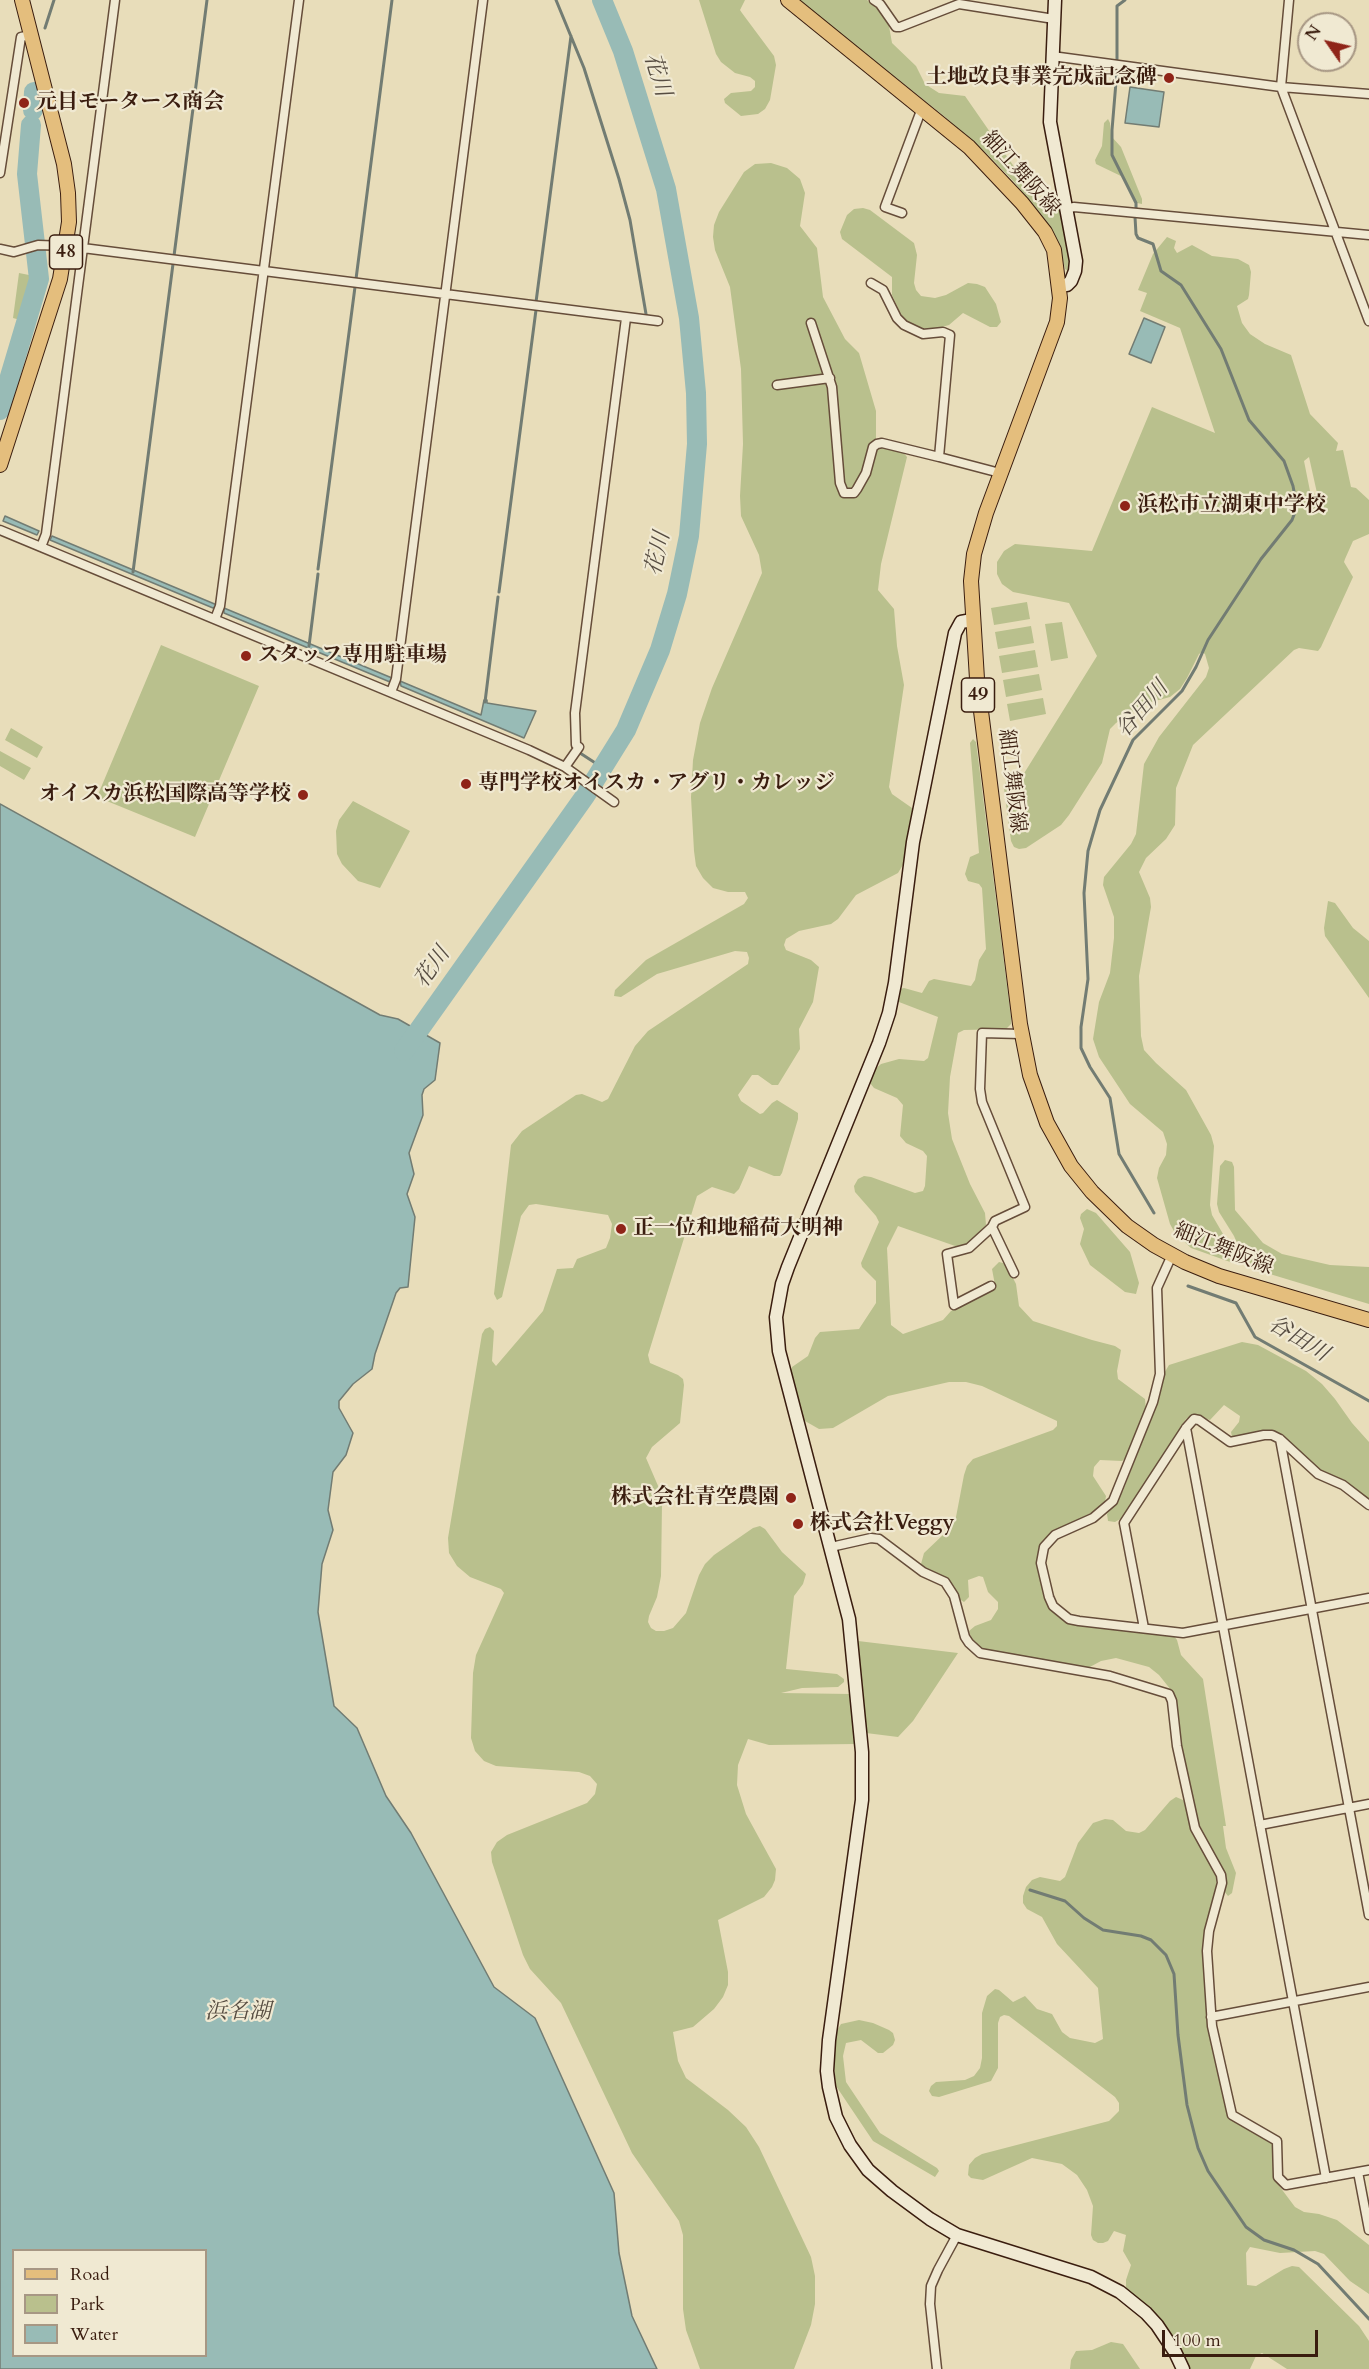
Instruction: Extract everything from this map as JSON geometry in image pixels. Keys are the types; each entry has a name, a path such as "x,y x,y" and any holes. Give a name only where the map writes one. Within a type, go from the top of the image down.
{"main road":[{"name":"48","path":"0,465 60,279 69,222 66,178 22,0"},
{"name":"細江舞阪線","path":"788,0 922,108 983,161 1039,224 1054,250 1059,285 1057,322 1000,473 972,563 972,620 976,679 1021,1034 1030,1075 1054,1138 1071,1166 1114,1215 1140,1236 1172,1255 1236,1282 1369,1320"}],"street":[{"path":"41,547 46,534 115,0"},
{"path":"215,619 220,606 299,0"},
{"path":"391,692 396,680 483,0"},
{"path":"874,0 880,4 896,27 959,4 1054,19"},
{"path":"1055,0 1050,122 1076,252 1075,271 1067,285 1059,285"},
{"path":"1289,0 1281,87 1369,321"},
{"path":"0,173 21,37 30,35"},
{"path":"1052,56 1281,87 1369,94"},
{"path":"902,213 885,207 922,108"},
{"path":"1066,209 1074,207 1369,235"},
{"path":"0,249 14,252 36,245 66,246 658,321"},
{"path":"871,283 883,290 897,318 904,325 923,334 943,332 950,335 939,458"},
{"path":"567,768 579,747 576,745 575,713 626,318"},
{"path":"811,323 830,378 835,411 840,489 844,493 854,493 866,473 873,447 882,443 1000,473"},
{"path":"777,385 830,378"},
{"path":"0,530 391,692 567,768 614,802"},
{"path":"972,620 961,622 955,633 913,842 889,1013 788,1267 778,1300 779,1352 831,1547 851,1633 863,1768 861,1816 827,2055 829,2087 842,2132 868,2170 891,2191 957,2235 986,2246 1091,2277 1120,2292 1157,2325 1175,2352 1182,2369"},
{"path":"991,1286 954,1305 947,1254 969,1248 992,1227 995,1221 1025,1207 980,1096 982,1033 1021,1034"},
{"path":"992,1227 1014,1273"},
{"path":"1172,1255 1157,1288 1160,1360 1157,1388 1113,1501 1104,1510 1048,1540 1041,1555 1049,1597 1060,1613 1079,1621 1183,1633 1369,1598"},
{"path":"1144,1628 1124,1522 1185,1428 1194,1419 1199,1420 1230,1442 1263,1434 1272,1435 1280,1439 1317,1474 1343,1485 1369,1505"},
{"path":"1185,1428 1326,2178"},
{"path":"1280,1439 1369,1916"},
{"path":"831,1547 862,1539 879,1539 923,1572 945,1582 954,1596 965,1637 980,1653 1110,1676 1169,1694 1172,1701 1177,1746 1195,1828 1221,1875 1220,1890 1207,1941 1211,2016 1216,2049 1232,2115 1277,2141 1277,2172 1281,2182 1292,2185 1369,2170"},
{"path":"1260,1825 1369,1804"},
{"path":"1211,2016 1369,1987"},
{"path":"1358,2172 1369,2230"},
{"path":"937,2369 930,2304 931,2286 957,2235"}],"green space":[{"path":"699,0 745,0 740,10 774,56 776,65 770,100 765,109 758,114 741,116 725,103 724,99 731,93 751,91 755,87 755,81 750,77 735,73 721,62 716,54"},
{"path":"799,0 867,0 880,10 889,26 892,43 916,66 925,84 939,93 965,96 1033,194 1060,208 1069,244 1069,272 1065,269 1060,248 1051,228 1015,183 988,155 945,117"},
{"path":"1108,119 1111,136 1121,147 1142,204 1137,203 1123,177 1096,164 1095,160 1102,146 1104,123"},
{"path":"771,163 787,168 800,179 805,193 800,226 817,248 823,297 845,339 859,353 876,411 876,442 902,451 907,457 881,564 878,590 894,609 897,646 904,685 889,787 892,794 912,808 913,815 904,863 898,873 856,895 838,919 831,924 799,931 786,939 784,945 786,950 811,960 819,967 813,1002 799,1029 800,1049 778,1085 772,1085 758,1075 752,1075 738,1095 741,1101 760,1114 777,1100 798,1113 782,1173 780,1176 774,1176 749,1166 739,1189 734,1194 712,1187 697,1196 648,1355 650,1363 678,1375 683,1379 684,1385 680,1423 652,1447 646,1458 662,1495 661,1576 657,1597 649,1616 648,1622 651,1628 664,1631 673,1628 686,1613 705,1564 753,1528 760,1526 765,1529 782,1552 806,1574 803,1584 794,1596 786,1669 837,1674 844,1679 838,1687 802,1688 781,1693 851,1694 856,1744 769,1745 748,1739 738,1765 737,1785 746,1814 776,1869 775,1880 764,1897 718,1920 728,1972 728,1985 714,2009 693,2027 673,2032 678,2061 686,2078 746,2127 759,2147 811,2257 815,2276 815,2304 811,2325 794,2369 700,2369 686,2330 683,2309 683,2235 679,2221 632,2153 561,2003 530,1969 523,1955 492,1862 491,1852 497,1842 507,1835 587,1803 595,1794 597,1784 590,1776 579,1772 496,1766 484,1761 475,1751 471,1738 473,1673 476,1655 504,1593 501,1589 470,1577 457,1566 449,1553 448,1538 482,1334 490,1327 494,1331 492,1361 496,1366 543,1311 557,1269 573,1268 577,1259 606,1248 610,1238 612,1224 608,1215 536,1204 529,1205 521,1216 502,1297 497,1300 494,1294 511,1145 522,1131 576,1095 582,1094 602,1102 608,1099 635,1046 648,1031 748,964 747,952 735,951 657,974 621,997 614,996 615,990 646,960 744,904 748,898 745,892 728,892 713,888 696,866 691,797 693,760 700,723 712,688 762,573 759,555 741,516 743,444 741,369 730,287 715,250 714,225 719,212 744,172 755,164"},
{"path":"854,209 870,210 914,243 917,255 914,283 921,296 935,298 946,295 968,283 985,287 996,304 1001,322 997,327 990,327 963,313 949,325 927,331 903,319 892,295 892,277 842,239 840,232 847,215"},
{"path":"1167,237 1176,241 1174,248 1177,253 1192,245 1212,256 1238,259 1249,265 1251,272 1248,299 1237,306 1242,323 1250,334 1265,344 1291,355 1310,414 1338,443 1336,451 1343,450 1351,487 1356,488 1369,500 1369,534 1353,541 1345,559 1344,562 1353,577 1321,647 1318,651 1299,648 1294,650 1193,745 1176,788 1175,825 1166,839 1146,858 1139,872 1150,898 1151,907 1139,976 1141,1036 1144,1050 1186,1090 1211,1135 1214,1146 1210,1205 1212,1215 1235,1257 1233,1263 1191,1248 1175,1233 1170,1224 1157,1178 1166,1155 1167,1144 1163,1132 1130,1104 1099,1057 1093,1039 1099,1002 1110,973 1114,938 1114,917 1103,885 1104,877 1131,844 1136,834 1144,764 1159,737 1206,677 1209,668 1205,654 1202,652 1199,654 1180,689 1170,697 1144,704 1110,729 1102,763 1069,815 1061,825 1026,848 1014,847 1011,841 1004,788 1006,781 1023,775 1097,656 1069,603 1013,592 1002,584 997,574 997,562 1004,551 1015,544 1092,551 1152,407 1215,433 1180,328 1140,311 1147,293 1138,290 1153,254","holes":["1309,457 1317,493 1310,491 1304,461"]},
{"path":"33,248 35,284 24,321 13,318 19,273 29,275"},
{"path":"1027,602 1030,619 994,625 991,608"},
{"path":"1062,622 1068,658 1051,661 1045,624"},
{"path":"1031,626 1034,643 998,649 995,632"},
{"path":"161,645 259,686 195,837 97,797"},
{"path":"1035,650 1038,667 1002,673 999,656"},
{"path":"1039,674 1042,690 1006,697 1003,680"},
{"path":"1043,698 1046,714 1010,721 1007,704"},
{"path":"11,728 43,747 37,758 5,740"},
{"path":"973,739 976,742 1011,1024 1006,1029 964,1030 958,1033 950,1077 948,1113 952,1139 970,1184 985,1213 986,1225 967,1245 958,1247 898,1226 887,1248 891,1325 903,1334 943,1320 951,1311 993,1288 995,1285 992,1269 999,1262 1007,1266 1016,1284 1019,1306 1033,1321 1115,1346 1121,1350 1117,1371 1118,1379 1145,1399 1146,1410 1126,1458 1122,1461 1100,1460 1094,1467 1093,1476 1106,1496 1101,1508 1053,1532 1046,1538 1040,1545 1037,1563 1050,1608 1058,1617 1067,1622 1174,1636 1181,1655 1203,1679 1226,1826 1223,1826 1226,1848 1236,1873 1232,1893 1228,1896 1224,1891 1224,1874 1200,1832 1181,1745 1175,1695 1159,1675 1149,1667 1116,1658 1101,1661 1088,1668 982,1649 972,1641 969,1631 991,1620 998,1609 998,1602 988,1592 983,1577 968,1580 969,1597 964,1602 959,1599 954,1586 947,1579 921,1564 924,1553 944,1534 956,1517 964,1475 973,1459 1053,1430 1057,1426 1057,1421 982,1386 966,1382 949,1382 888,1396 833,1428 819,1429 805,1421 801,1415 790,1373 792,1367 808,1356 820,1332 859,1329 876,1303 876,1281 861,1263 879,1222 855,1192 854,1186 858,1179 864,1176 871,1177 915,1193 923,1191 925,1186 927,1156 923,1151 906,1143 900,1136 903,1105 897,1098 874,1088 870,1083 873,1071 881,1064 899,1059 924,1061 928,1058 938,1017 899,1002 900,989 922,993 929,981 934,979 971,986 975,980 979,960 986,949 982,888 979,884 968,881 965,874 970,857 979,853 970,743"},
{"path":"0,751 31,768 24,780 0,766"},
{"path":"353,801 410,831 380,888 358,881 342,864 337,854 336,831 339,820"},
{"path":"1328,901 1335,903 1353,928 1369,941 1369,998 1325,936"},
{"path":"1225,1160 1232,1162 1234,1167 1235,1210 1263,1243 1282,1254 1330,1265 1369,1267 1369,1304 1250,1268 1246,1264 1217,1204 1220,1166"},
{"path":"1087,1209 1096,1213 1130,1252 1139,1283 1136,1294 1125,1292 1090,1265 1080,1244 1084,1229 1080,1218"},
{"path":"1242,1342 1258,1345 1306,1371 1335,1399 1369,1442 1369,1500 1320,1471 1282,1436 1273,1431 1232,1437 1231,1432 1239,1422 1240,1416 1224,1405 1210,1420 1193,1415 1186,1419 1122,1518 1115,1522 1108,1521 1107,1514 1123,1491 1157,1403 1163,1375 1169,1365"},
{"path":"858,1641 958,1653 913,1721 898,1737 866,1733"},
{"path":"1176,1797 1183,1800 1186,1805 1193,1835 1217,1876 1216,1889 1205,1930 1204,1951 1208,2027 1228,2114 1272,2143 1274,2179 1295,2207 1304,2212 1337,2220 1369,2245 1369,2294 1350,2281 1324,2254 1315,2251 1280,2253 1250,2247 1246,2253 1247,2285 1256,2286 1284,2269 1292,2266 1299,2267 1359,2326 1369,2341 1369,2369 1287,2369 1262,2353 1256,2356 1250,2369 1190,2369 1161,2321 1126,2289 1126,2280 1131,2265 1123,2251 1126,2235 1114,2231 1108,2241 1098,2243 1093,2240 1091,2235 1093,2206 1087,2190 1077,2175 1062,2164 1032,2158 983,2180 971,2178 968,2175 969,2165 982,2154 1109,2121 1119,2111 1119,2103 1115,2097 1009,2016 1000,2017 998,2023 998,2068 991,2081 939,2097 932,2096 929,2091 936,2082 965,2080 974,2076 980,2068 982,2013 987,1996 995,1989 1013,2002 1025,1996 1037,2009 1052,2014 1062,2032 1070,2038 1095,2043 1103,2039 1098,1988 1057,1944 1042,1917 1027,1909 1023,1903 1023,1896 1032,1880 1040,1877 1060,1881 1065,1877 1078,1843 1093,1823 1105,1819 1113,1820 1126,1831 1139,1833 1145,1830"},
{"path":"859,2020 889,2030 893,2033 895,2040 893,2045 883,2053 878,2053 861,2040 846,2043 843,2056 846,2082 880,2133 937,2168 939,2171 935,2177 873,2141 836,2086 833,2056 836,2032 841,2024"},
{"path":"1111,2342 1123,2344 1140,2369 1070,2369 1071,2360 1076,2351 1092,2350"}],"water":[{"path":"1130,87 1164,92 1159,127 1125,123"},
{"path":"1144,318 1165,327 1151,363 1129,354"},
{"path":"5,516 39,531 37,535 3,521"},
{"path":"52,536 217,605 213,608 50,540"},
{"path":"224,608 392,678 390,682 224,613"},
{"path":"400,681 481,715 484,700 487,700 487,703 536,711 524,738 401,686"},
{"name":"浜名湖","path":"0,804 380,1015 398,1019 440,1043 435,1080 424,1089 423,1115 409,1153 414,1174 407,1194 415,1217 408,1287 400,1288 396,1293 372,1369 353,1384 339,1401 339,1408 353,1433 346,1455 333,1472 328,1510 333,1530 322,1564 318,1612 334,1706 357,1728 386,1796 411,1833 494,1987 535,2018 614,2193 619,2253 632,2316 657,2369 0,2369"}],"waterway":[{"path":"45,28 54,0"},
{"path":"174,256 207,0"},
{"path":"356,279 392,0"},
{"path":"556,0 584,68 619,179 630,220 646,314"},
{"name":"花川","path":"404,1051 585,796 626,730 660,650 677,594 689,536 697,444 696,393 689,318 666,189 623,51 602,0"},
{"path":"1117,59 1117,6 1125,0"},
{"path":"536,302 571,36"},
{"path":"1117,70 1112,155 1136,203 1136,208"},
{"path":"33,110 34,92"},
{"path":"0,410 39,279 27,174 31,125"},
{"name":"谷田川","path":"1135,217 1138,238 1153,244 1161,271 1181,285 1221,349 1249,420 1284,461 1293,486 1297,507 1292,520 1261,559 1208,640 1182,691 1133,740 1100,810 1088,851 1084,893 1088,979 1081,1027 1081,1048 1110,1098 1119,1154 1154,1213"},
{"path":"133,572 173,264"},
{"path":"318,569 355,287"},
{"path":"499,592 536,310"},
{"path":"309,646 318,574"},
{"path":"485,702 498,597"},
{"path":"580,753 603,768"},
{"name":"谷田川","path":"1188,1286 1236,1303 1255,1337 1369,1401"},
{"path":"1030,1890 1065,1901 1084,1918 1103,1930 1141,1936 1151,1940 1166,1955 1174,1974 1178,2035 1187,2105 1198,2148 1208,2171 1246,2227 1264,2240 1294,2250 1318,2264 1369,2319"}],"place":[{"name":"土地改良事業完成記念碑","path":"1169,78"},
{"name":"元目モータース商会","path":"24,103"},
{"name":"浜松市立湖東中学校","path":"1125,506"},
{"name":"スタッフ専用駐車場","path":"246,656"},
{"name":"専門学校オイスカ・アグリ・カレッジ","path":"466,784"},
{"name":"オイスカ浜松国際高等学校","path":"303,795"},
{"name":"正一位和地稲荷大明神","path":"621,1229"},
{"name":"株式会社青空農園","path":"791,1498"},
{"name":"株式会社Veggy","path":"798,1524"}]}
